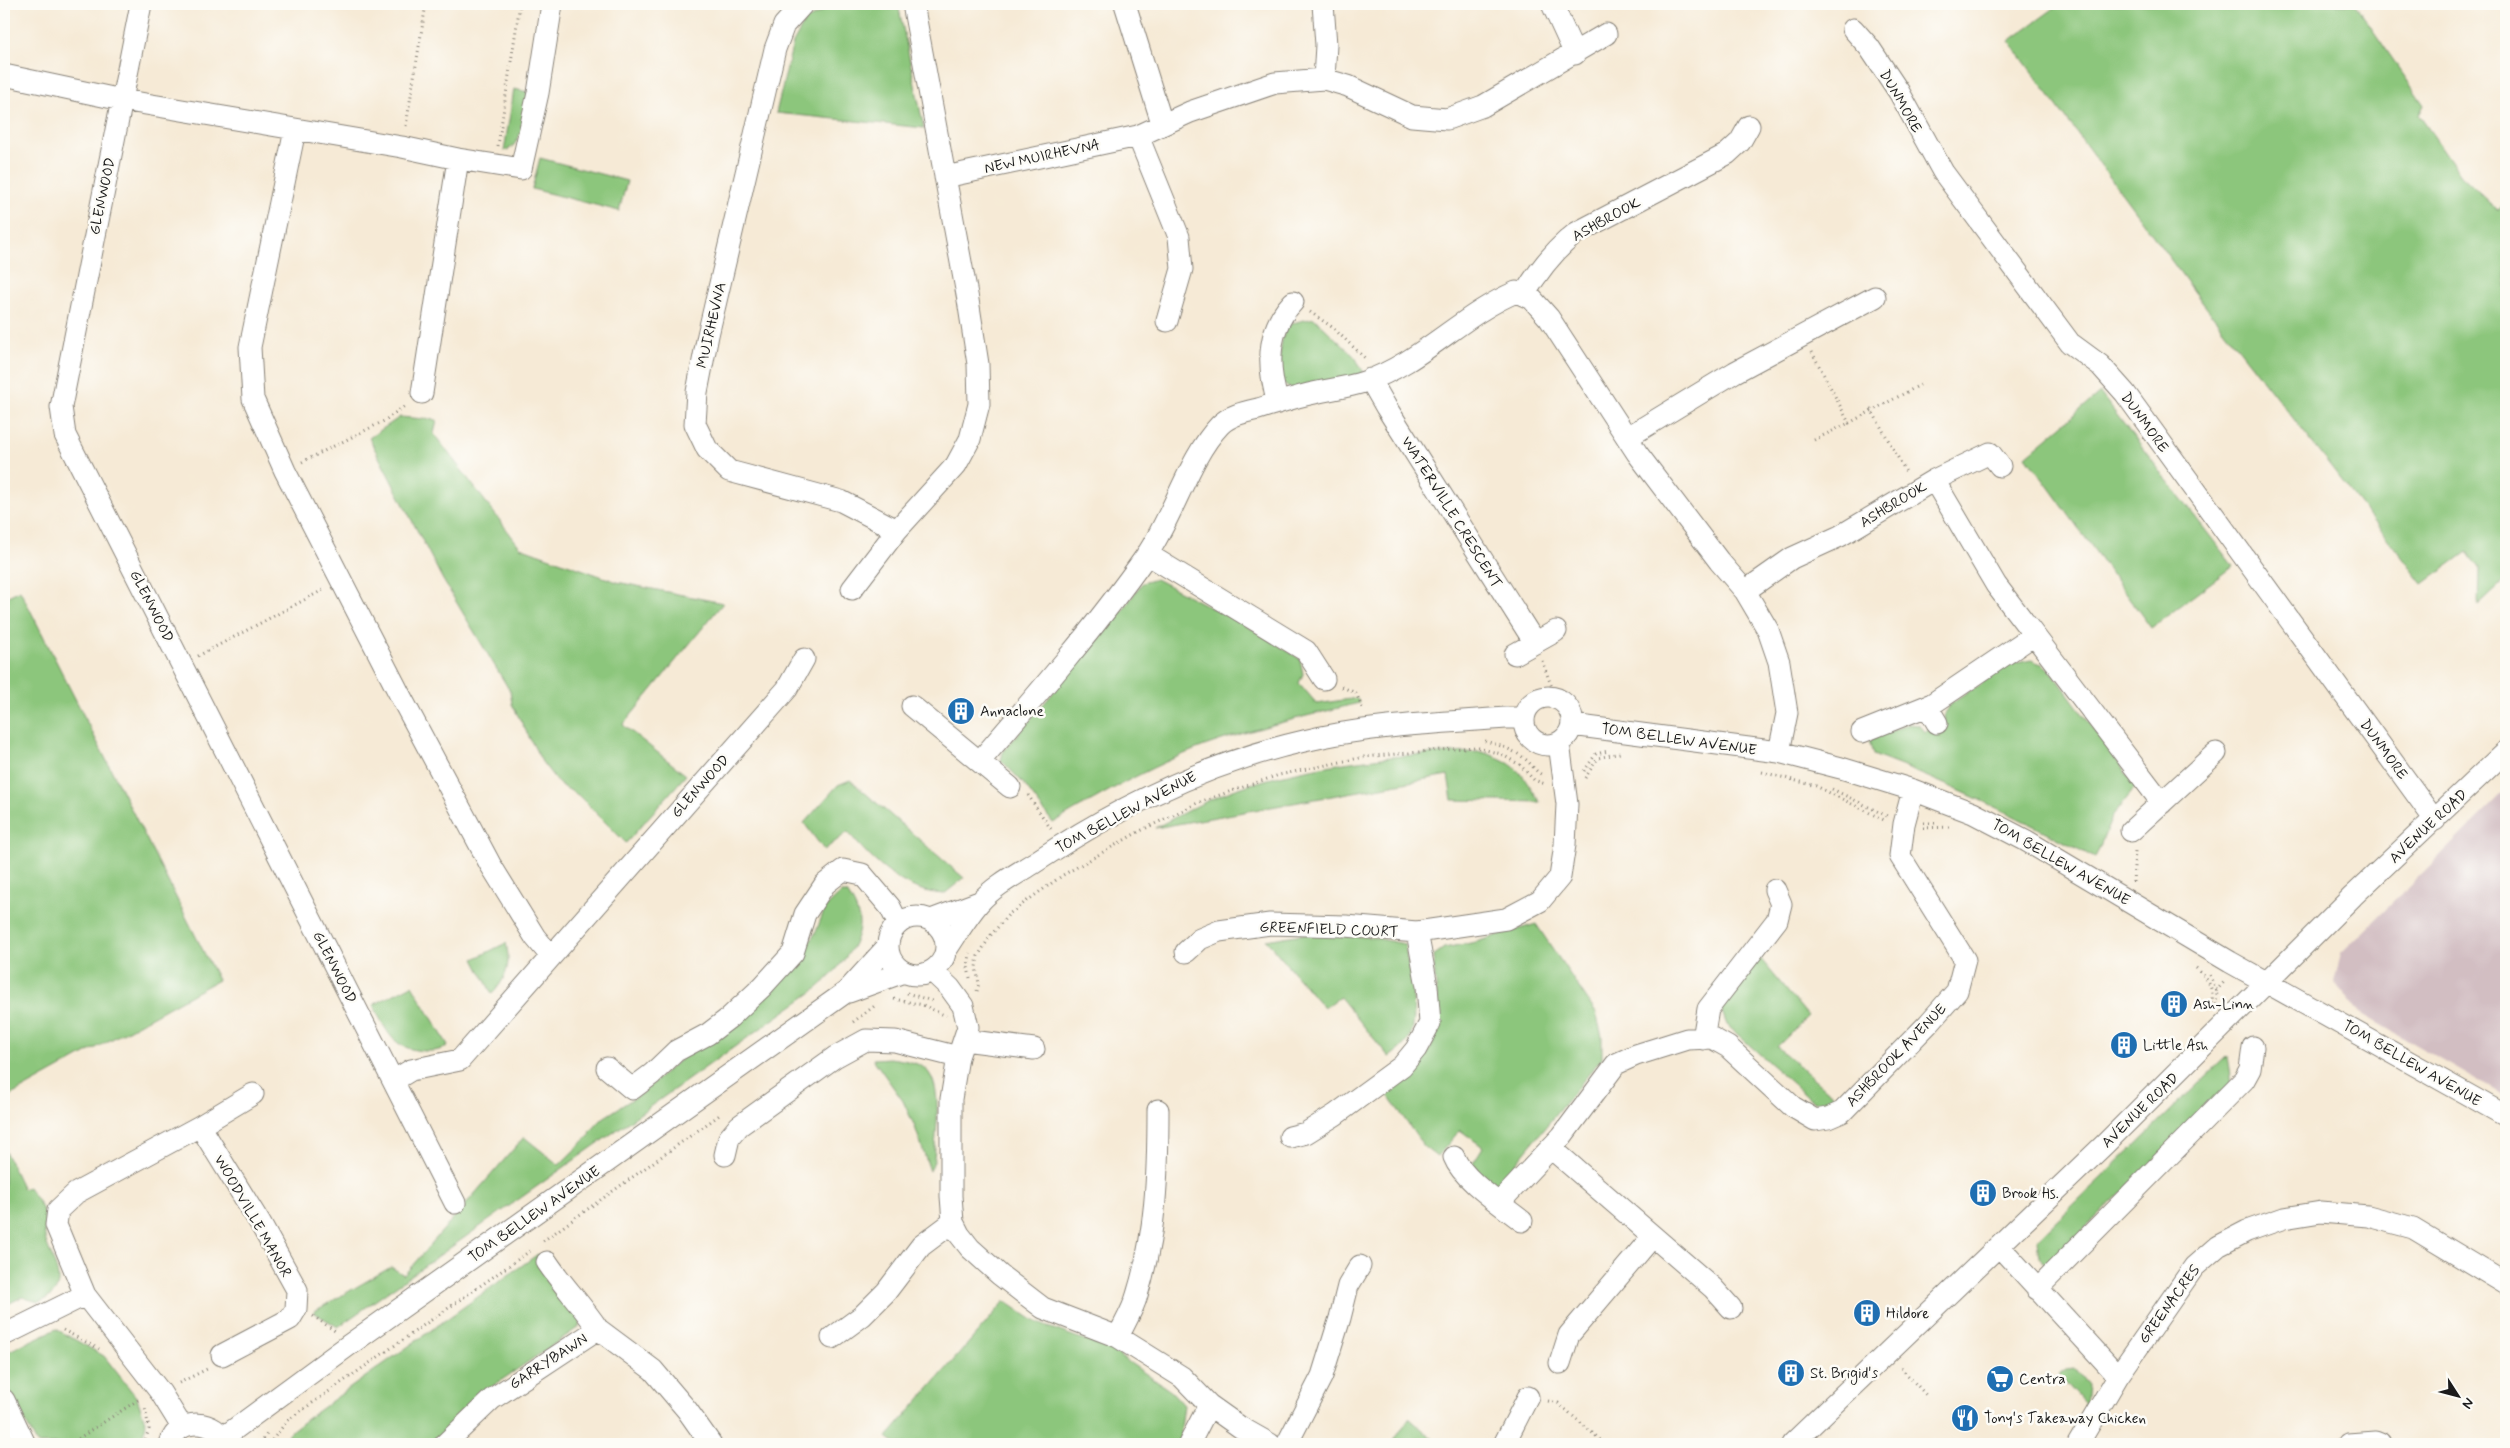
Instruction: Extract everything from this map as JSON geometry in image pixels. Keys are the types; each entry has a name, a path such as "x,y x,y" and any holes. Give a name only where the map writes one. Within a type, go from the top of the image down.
{"street":[{"name":"GLENWOOD","path":"140,4 61,407 64,435 455,1202"},
{"path":"4,75 122,100 402,147 458,159 520,169 538,93 552,4"},
{"name":"MUIRHEVNA","path":"802,4 784,25 775,49 708,335 697,392 695,424 708,448 729,471 841,502 897,530"},
{"path":"852,589 897,530 956,465 970,439 979,404 978,364 970,309 913,4"},
{"path":"1124,4 1162,123"},
{"path":"1323,4 1326,45 1324,79"},
{"path":"1552,4 1575,54"},
{"name":"DUNMORE","path":"1853,29 1899,92 1922,137 1948,180 2070,343 2100,365 2125,393 2435,820"},
{"name":"NEW MUIRHEVNA","path":"945,177 1138,136 1162,123 1275,83 1324,79 1348,86 1412,116 1447,119 1484,106 1606,34"},
{"name":"ASHBROOK","path":"1524,295 1542,266 1558,247 1576,234 1727,154 1740,142 1749,126"},
{"path":"294,130 250,347 253,399 285,471 400,697 490,864 535,937 550,955"},
{"path":"1138,136 1179,237 1182,268 1166,320"},
{"path":"422,393 458,159"},
{"path":"980,761 1068,659 1147,554 1175,505 1203,447 1221,424 1234,415 1374,378 1411,361 1493,302 1516,292 1532,299 1549,318 1637,453 1719,561 1745,591 1768,630 1779,662 1787,713 1779,752"},
{"path":"1628,437 1735,372 1876,297"},
{"path":"1278,403 1271,382 1270,359 1272,337 1281,314 1293,302"},
{"name":"WATERVILLE CRESCENT","path":"1374,378 1386,408 1535,643"},
{"path":"1925,485 1990,453 2000,466"},
{"name":"ASHBROOK","path":"1745,591 1792,558 1840,536 1925,485 1996,585 2162,803"},
{"path":"1147,554 1306,651 1324,680"},
{"path":"1515,654 1556,630"},
{"path":"1862,732 1932,715 2034,635"},
{"name":"GLENWOOD","path":"393,1081 411,1070 460,1060 550,955 787,689 804,659"},
{"path":"1541,698 1556,698 1569,708 1572,725 1570,732 1559,743 1544,746 1531,739 1526,733 1523,718 1530,705 1535,701 1541,698"},
{"path":"912,706 1010,787"},
{"name":"TOM BELLEW AVENUE","path":"947,949 980,902 999,886 1060,845 1131,806 1195,775 1304,740 1371,729 1523,718"},
{"name":"TOM BELLEW AVENUE","path":"1572,725 1779,752 1841,768 1913,790 1973,813 2506,1116"},
{"name":"GREENFIELD COURT","path":"1186,952 1200,940 1219,931 1270,924 1346,926 1418,932 1506,919 1540,901 1560,877 1566,845 1567,804 1559,743"},
{"name":"AVENUE ROAD","path":"1792,1444 2216,1036 2353,896 2506,751"},
{"path":"2131,831 2216,752"},
{"name":"ASHBROOK AVENUE","path":"1500,1202 1551,1148 1616,1064 1636,1055 1687,1039 1712,1038 1728,1047 1793,1107 1815,1120 1828,1118 1842,1112 1958,991 1965,960 1900,856 1903,826 1913,790"},
{"path":"607,1068 632,1089 652,1074 676,1051 708,1034 729,1018 793,954 805,914 826,884 843,870 862,874 890,907 898,923"},
{"path":"1703,1038 1708,1009 1777,920 1781,904 1775,890"},
{"name":"TOM BELLEW AVENUE","path":"931,920 980,902"},
{"path":"914,916 931,920 944,932 947,949 939,966 932,971 915,975 904,982 893,963 888,946 889,938 898,923 914,916"},
{"name":"GREENFIELD COURT","path":"1290,1137 1306,1133 1336,1114 1402,1066 1416,1049 1430,1023 1427,986 1418,932"},
{"name":"TOM BELLEW AVENUE","path":"225,1441 350,1345 846,992 888,946"},
{"path":"932,971 950,988 962,1004 968,1027 961,1049 951,1099 953,1222 970,1248 1043,1308 1118,1337 1182,1377 1209,1405 1240,1427 1270,1444"},
{"name":"TOM BELLEW AVENUE","path":"846,992 904,982"},
{"path":"724,1155 729,1138 739,1126 835,1057 866,1040 895,1041 961,1049 1034,1050"},
{"path":"2037,1289 2244,1080 2250,1070 2254,1047"},
{"path":"182,1428 161,1393 85,1295 56,1224 58,1210 76,1193 200,1126 252,1094"},
{"path":"1118,1337 1136,1298 1153,1232 1158,1164 1158,1110"},
{"name":"WOODVILLE MANOR","path":"200,1126 260,1223 297,1290 296,1309"},
{"path":"1551,1148 1713,1288 1731,1308"},
{"path":"1454,1157 1458,1167 1522,1221"},
{"name":"GREENACRES","path":"2078,1444 2118,1376 2194,1267 2218,1246 2247,1231 2284,1218 2321,1212 2368,1216 2413,1228 2506,1284"},
{"path":"832,1338 862,1316 886,1292 921,1246 953,1222"},
{"path":"1560,1363 1568,1335 1652,1237"},
{"path":"1999,1246 2118,1376"},
{"path":"547,1262 566,1290 588,1312 598,1328"},
{"path":"1287,1444 1322,1376 1348,1286 1360,1266"},
{"path":"4,1335 85,1295"},
{"path":"222,1355 290,1319 296,1309"},
{"name":"GARRYBAWN","path":"445,1444 492,1399 598,1328 653,1370 687,1410 711,1444"},
{"path":"1504,1444 1528,1397"},
{"path":"4,1400 25,1444"},
{"path":"1188,1444 1209,1405"},
{"path":"170,1444 175,1433 182,1428 203,1424 219,1431 225,1441"},
{"path":"2348,1444 2376,1442 2381,1444"}],"path":[{"path":"402,147 426,4"},
{"path":"495,165 520,4"},
{"path":"1293,302 1332,327 1367,360 1374,378"},
{"path":"1803,336 1849,423"},
{"path":"1814,440 1920,385"},
{"path":"285,471 384,421 422,393"},
{"path":"1871,409 1925,485"},
{"path":"182,664 342,580"},
{"path":"1535,643 1556,698"},
{"path":"1324,680 1356,693 1371,729"},
{"path":"904,982 926,998 946,1009 974,1001 979,984 976,967 978,956 991,935 1009,914 1063,875 1140,831 1202,801 1279,775 1364,757 1475,747 1501,754 1520,765 1534,780 1557,787 1564,783 1578,780 1596,754 1622,751 1598,758 1581,782 1564,783 1559,779 1539,774 1525,759 1504,747 1476,739"},
{"path":"1755,768 1818,782 1903,826 1958,826"},
{"path":"1010,787 1024,789 1060,845"},
{"path":"1903,826 1950,822"},
{"path":"2131,831 2136,858 2132,879 2138,906"},
{"path":"889,999 896,998 923,1005 942,1016 951,1017 967,999 971,984 968,967 970,953 975,946"},
{"path":"2192,964 2207,978 2213,991 2212,1006 2208,1012"},
{"path":"2200,965 2211,975 2217,990 2216,1008 2208,1020 2216,1036"},
{"path":"848,1025 883,1000"},
{"path":"269,1444 288,1420 728,1108"},
{"path":"296,1309 321,1320 350,1345"},
{"path":"57,1326 102,1350"},
{"path":"161,1393 212,1366 222,1355"},
{"path":"1899,1366 1927,1396"},
{"path":"70,1444 142,1398 136,1391"},
{"path":"1528,1397 1558,1403 1605,1444"},
{"path":"261,1444 270,1428"}],"shaded area":[{"path":"2506,790 2506,1097 2360,1013 2334,982 2341,954"}],"green space":[{"path":"835,4 898,4 924,128 776,113 793,43 805,21"},
{"path":"2060,4 2355,4 2424,105 2419,115 2461,175 2498,210 2506,202 2506,579 2478,605 2479,568 2467,552 2423,584 2202,302 2009,41"},
{"path":"514,89 528,92 524,117 520,135 516,142 511,148 504,151"},
{"path":"540,158 627,181 619,211 532,189"},
{"path":"1314,318 1355,357 1364,373 1297,390 1291,389 1283,383 1280,372 1281,345 1285,330 1294,323"},
{"path":"2100,393 2233,566 2151,628 2026,456"},
{"path":"400,417 437,420 434,434 520,547 617,582 723,603 623,725 686,775 626,843 578,795 559,784 542,762 512,704 510,691 443,580 369,438"},
{"path":"1156,579 1258,632 1300,659 1303,674 1299,683 1317,704 1357,698 1359,703 1251,731 1174,758 1132,778 1053,823 1023,783 1001,760 1003,752 1123,610 1142,583"},
{"path":"20,590 218,980 4,1099 4,598"},
{"path":"2031,660 2044,665 2053,673 2136,787 2113,815 2095,858 1986,803 1873,755 1869,740 1909,724 1920,725 1925,732 1946,721 1944,717 1948,706 2008,665"},
{"path":"1482,752 1503,760 1517,770 1540,802 1452,800 1448,775 1155,828 1200,804 1236,789 1305,770 1393,757"},
{"path":"850,780 964,878 944,894 915,888 890,874 848,832 824,850 804,823 838,785"},
{"path":"841,893 847,893 852,900 859,922 858,931 844,960 815,990 338,1327 313,1312 391,1267 404,1275 524,1137 559,1165 591,1134 590,1132 603,1118 642,1093 804,951 816,932 825,908"},
{"path":"1536,924 1596,1013 1602,1036 1602,1058 1496,1187 1477,1173 1473,1163 1483,1147 1460,1130 1437,1157 1424,1147 1385,1091 1431,1048 1440,1025 1433,956 1444,948 1476,942"},
{"path":"1302,934 1370,937 1405,944 1414,1018 1409,1038 1398,1051 1389,1057 1340,997 1324,1008 1266,940"},
{"path":"506,943 508,964 501,982 492,994 474,959"},
{"path":"1759,957 1808,1016 1777,1047 1834,1096 1827,1102 1819,1104 1812,1101 1727,1025 1721,1009 1724,998"},
{"path":"412,985 448,1045 443,1048 432,1051 415,1050 398,1043 387,1031 373,1005"},
{"path":"2227,1056 2231,1084 2047,1266 2039,1257 2037,1240"},
{"path":"890,1058 922,1066 929,1073 933,1081 936,1092 937,1116 934,1161 930,1171 915,1127 903,1101 873,1059"},
{"path":"4,1149 23,1189 28,1187 43,1211 45,1217 45,1238 56,1267 58,1284 55,1291 49,1297 38,1302 22,1297 4,1306"},
{"path":"538,1254 581,1320 579,1327 490,1388 468,1406 432,1444 280,1444 291,1431 312,1415"},
{"path":"1005,1301 1045,1326 1110,1349 1172,1392 1184,1405 1179,1444 896,1444 887,1437"},
{"path":"56,1329 104,1356 137,1398 146,1424 141,1444 37,1444 4,1381 4,1357 9,1351"},
{"path":"2074,1368 2088,1385 2086,1405 2058,1374 2066,1369"},
{"path":"1409,1418 1439,1444 1392,1444"}],"place":[{"name":"Annaclone","path":"961,711"},
{"name":"Ash-Linn","path":"2174,1004"},
{"name":"Little Ash","path":"2124,1045"},
{"name":"Brook Hs.","path":"1983,1193"},
{"name":"Hildore","path":"1867,1313"},
{"name":"St. Brigid's","path":"1791,1373"},
{"name":"Centra","path":"2000,1379"},
{"name":"Tony's Takeaway Chicken","path":"1965,1418"}]}
